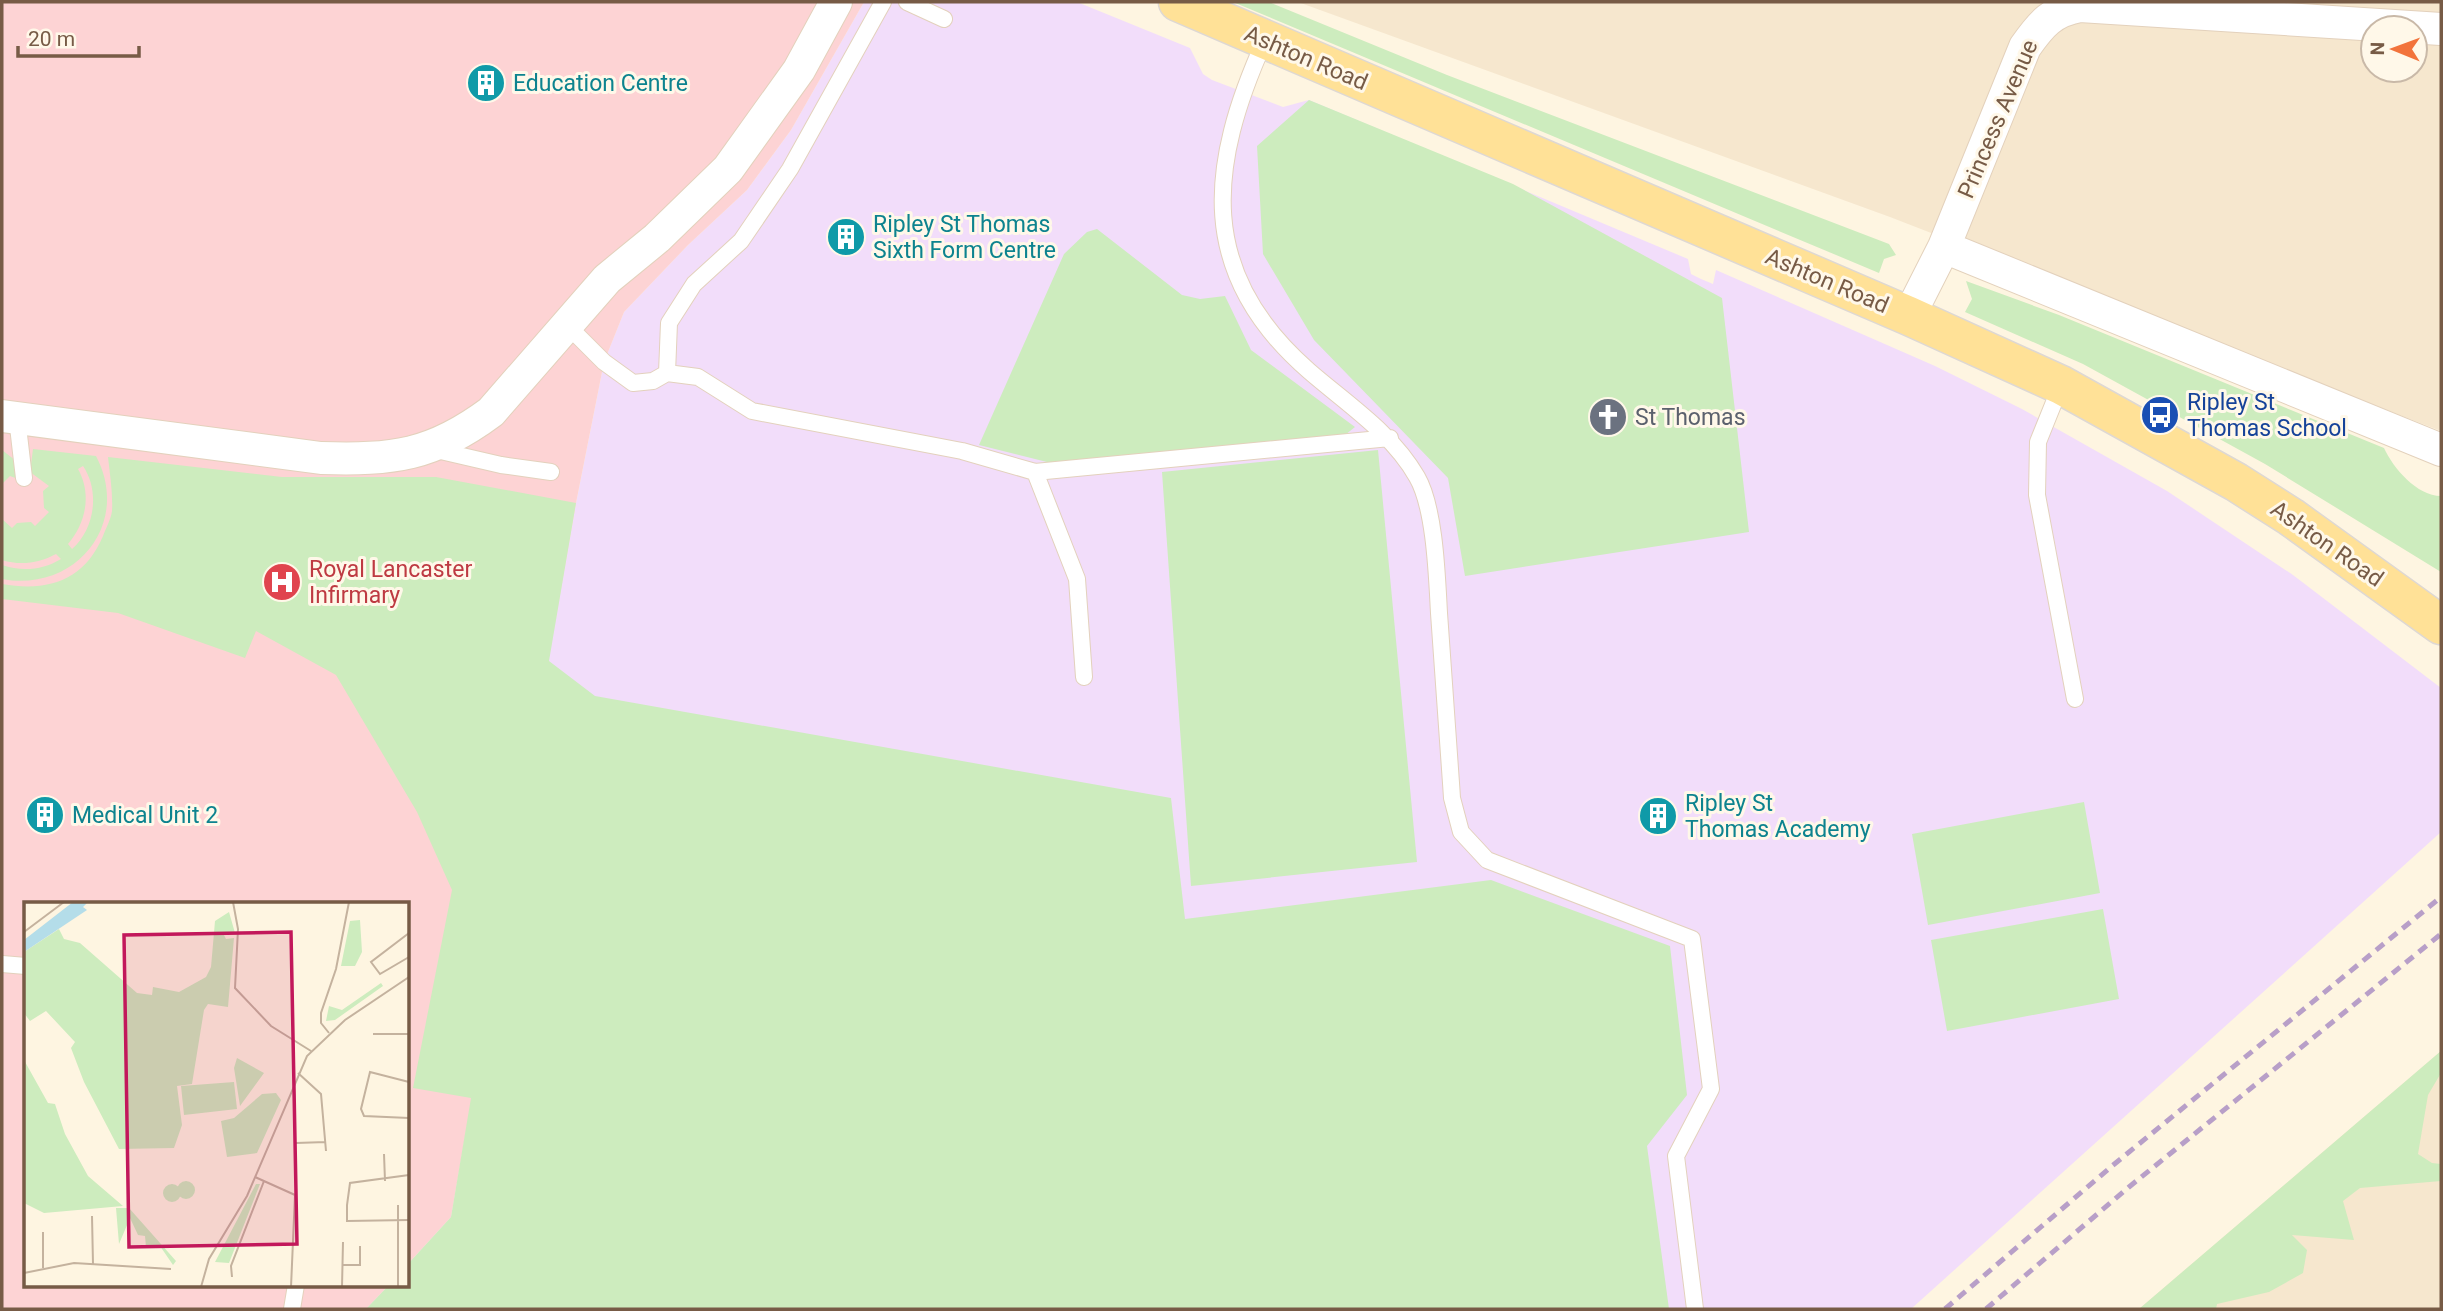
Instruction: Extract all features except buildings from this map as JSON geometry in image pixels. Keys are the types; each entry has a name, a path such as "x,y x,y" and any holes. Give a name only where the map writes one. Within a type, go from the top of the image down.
{"main road":[{"name":"Ashton Road","path":"1178,2 1909,316 2061,385 2236,482 2441,625"}],"street":[{"path":"9,417 321,458 361,459 430,448 491,412 607,279 657,238 727,169 799,71 836,2"},
{"name":"Princess Avenue","path":"1909,316 1944,247 2025,47 2040,24 2059,10 2109,5 2441,29"},
{"path":"1944,247 2441,450"}],"lane":[{"path":"667,373 669,323 694,284 741,241 790,169 858,42 883,2"},
{"path":"907,2 944,19"},
{"path":"1265,40 1242,93 1225,160 1222,200 1232,267 1247,302 1279,345 1390,438 1419,480 1434,540 1452,798 1461,832 1487,860 1692,939 1711,1089 1676,1156 1695,1309"},
{"path":"566,324 604,362 633,383 653,382 667,373 698,377 752,411 962,451 1035,472 1390,438"},
{"path":"2061,385 2038,442 2037,495 2076,699"},
{"path":"9,417 24,478"},
{"path":"430,448 501,465 551,472"},
{"path":"1035,472 1077,579 1083,677"},
{"path":"2,964 24,966"},
{"path":"292,1309 296,1286"}],"shaded area":[{"name":"Royal Lancaster Infirmary","path":"2,2 864,2 791,130 747,190 688,245 624,312 604,362 576,503 451,1217 410,1262 410,902 24,902 24,1286 388,1286 366,1309 2,1309"},
{"path":"864,2 1077,2 1190,48 1203,74 1212,80 1283,107 1309,100 1688,259 1691,274 1713,284 1716,270 1935,366 2022,409 2167,491 2293,575 2441,688 2441,832 1911,1309 366,1309 388,1286 410,1286 410,1262 451,1217 576,503 604,362 624,312 688,245 747,190 791,130"},
{"path":"1298,2 2441,2 2441,431 1890,217"},
{"path":"2441,1051 2441,1309 2139,1309"}],"green space":[{"path":"1233,2 1269,2 1447,75 1889,244 1896,255 1884,259 1879,273"},
{"path":"1309,100 1513,184 1722,298 1749,532 1465,576 1448,478 1314,340 1263,254 1257,146"},
{"path":"1097,229 1182,295 1200,299 1225,296 1251,350 1355,427 1345,435 1055,464 979,445 1064,254 1087,232"},
{"path":"1966,281 2059,315 2384,448 2407,480 2423,491 2441,496 2441,572 2265,464 2083,364 1965,312 1972,299"},
{"path":"33,449 96,456 105,481 107,506 101,528 90,548 73,564 53,575 28,581 2,579 2,565 32,569 61,559 56,554 30,563 2,560 2,519 12,528 17,523 31,522 35,526 49,512 44,508 43,491 49,486 30,472","holes":["83,466 92,487 93,509 86,531 72,549 68,544 83,518 86,498 78,469"]},
{"path":"2,450 20,464 18,479 10,476 2,484"},
{"path":"1378,450 1417,862 1191,886 1162,472"},
{"path":"108,457 282,477 436,477 576,503 549,661 595,696 1171,798 1185,919 1491,880 1670,946 1687,1095 1647,1146 1669,1309 366,1309 388,1286 410,1286 410,1262 451,1217 471,1098 413,1088 452,890 417,812 336,675 256,631 245,658 118,613 2,599 2,584 49,584 63,580 86,564 108,524 112,511"},
{"path":"2084,802 2100,893 1928,925 1912,834"},
{"path":"2103,909 2119,999 1947,1031 1931,940"},
{"path":"2441,1051 2441,1073 2428,1095 2418,1154 2432,1163 2441,1164 2441,1181 2360,1188 2343,1201 2354,1240 2292,1235 2307,1250 2303,1273 2269,1292 2217,1304 2216,1309 2139,1309"}],"railway":[{"path":"1945,1309 2112,1166 2441,897"},
{"path":"1986,1309 2129,1187 2441,934"}],"place":[{"name":"Education Centre","path":"486,83"},
{"name":"Ripley St Thomas Sixth Form Centre","path":"846,237"},
{"name":"Ripley St Thomas School","path":"2160,415"},
{"name":"St Thomas","path":"1608,417"},
{"name":"Royal Lancaster Infirmary","path":"282,582"},
{"name":"Medical Unit 2","path":"45,815"},
{"name":"Ripley St Thomas Academy","path":"1658,816"}]}
